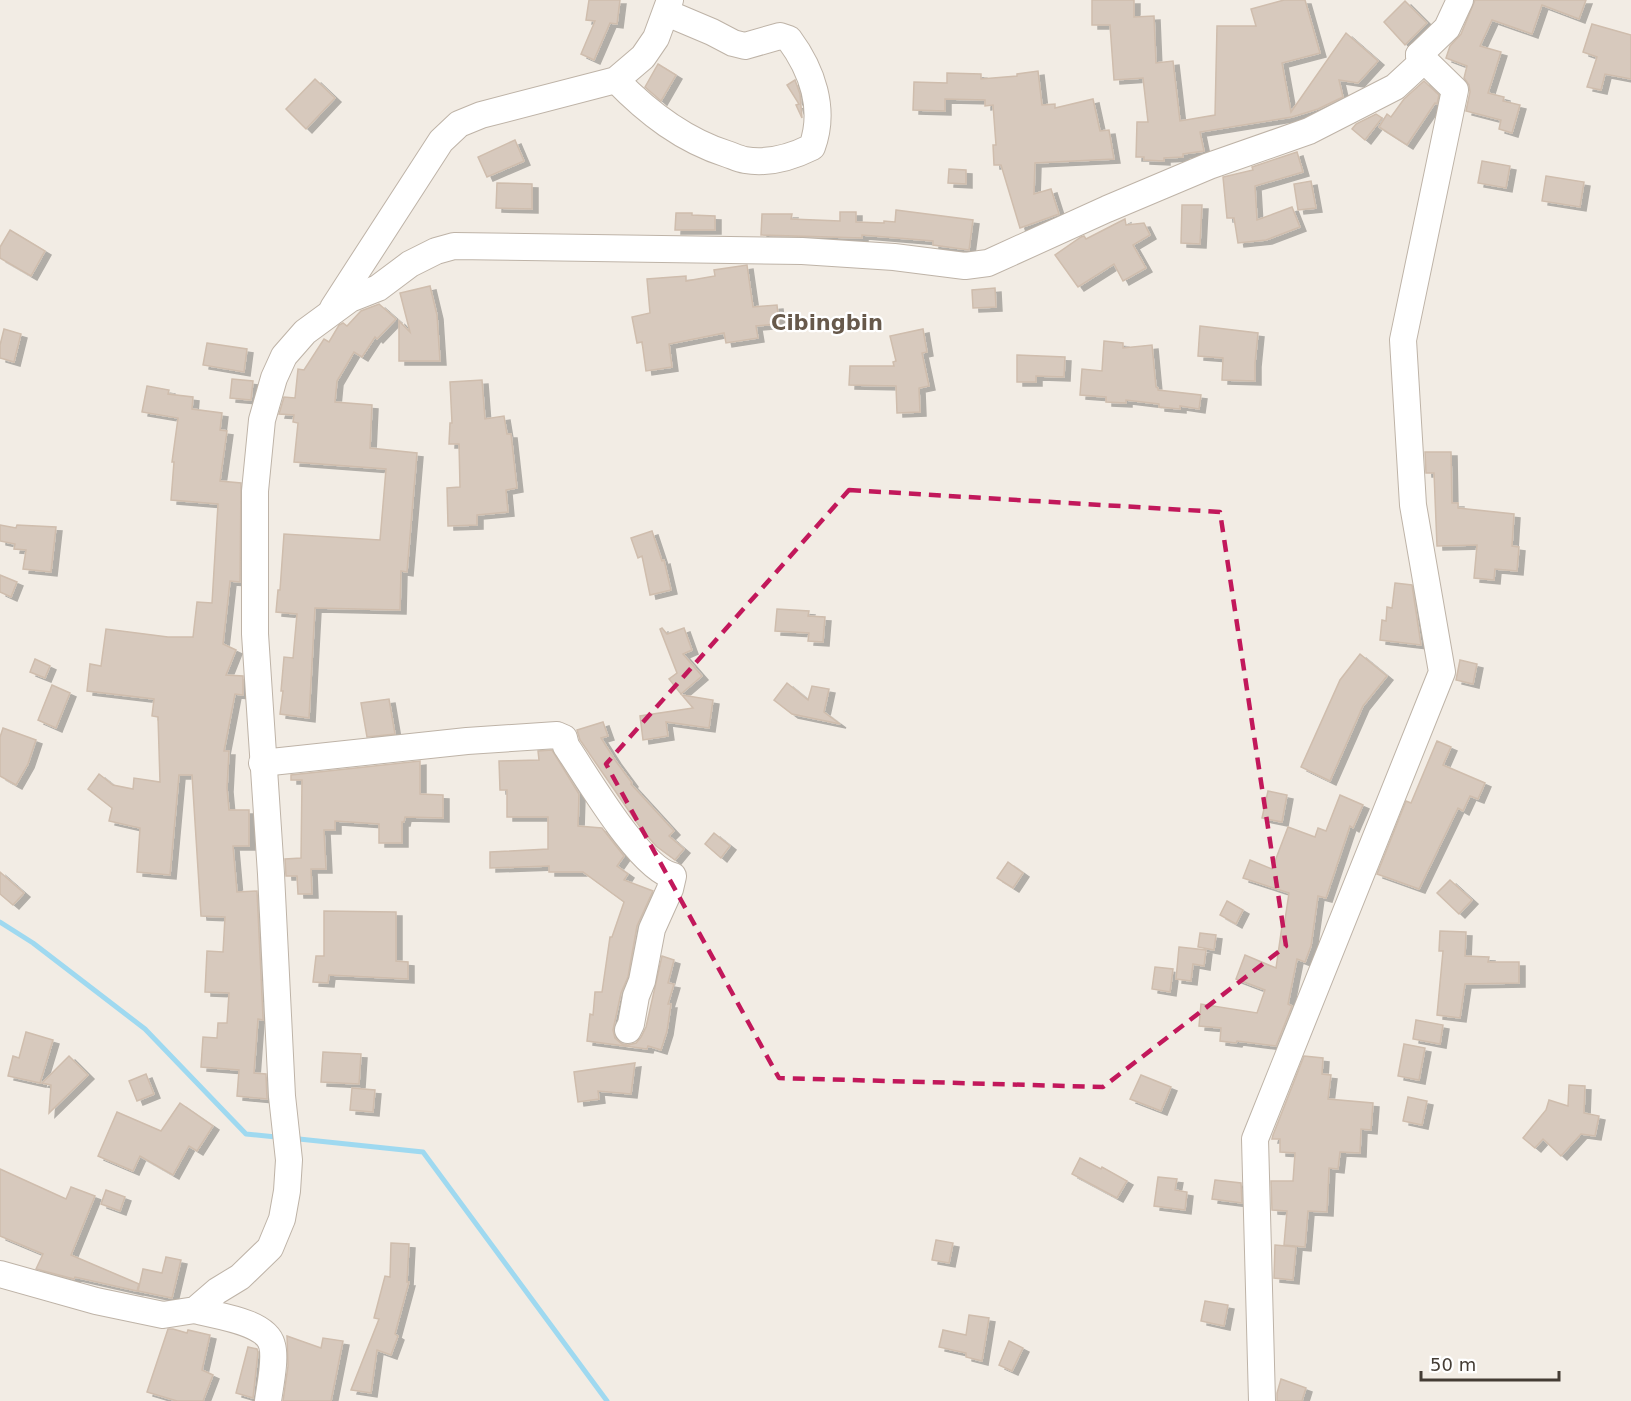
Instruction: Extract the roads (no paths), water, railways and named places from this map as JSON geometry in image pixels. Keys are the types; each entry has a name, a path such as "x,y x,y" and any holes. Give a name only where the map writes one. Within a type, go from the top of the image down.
{"street":[{"path":"1419,55 1447,28 1460,0"},
{"path":"331,311 441,141 459,124 481,115 616,80 643,57 656,38 669,7 733,44 745,46 780,36 789,39 804,63 814,88 819,120 812,147 791,157 772,159 745,160 718,152 668,126 642,107 616,80"},
{"path":"195,1310 217,1291 240,1277 270,1248 282,1219 287,1191 289,1160 282,1096 271,874 255,634 255,491 262,420 274,378 284,356 305,332 350,298 378,288 410,264 436,251 454,246 802,251 894,257 965,266 988,263 1198,170 1309,131 1346,114 1395,87 1421,63 1419,55"},
{"path":"1262,1401 1255,1138 1442,672 1413,505 1403,340 1455,90 1419,55"},
{"path":"262,763 467,741 557,735 564,738 566,746 608,812 649,860 665,874 673,876 670,889 652,929 642,981 628,1030"},
{"path":"0,1274 163,1315 195,1310 256,1326 268,1335 273,1346 268,1401"}],"waterway":[{"path":"0,922 33,943 145,1029 246,1134 276,1137"},
{"path":"299,1139 423,1152 607,1401"}],"district":[{"name":"Cibingbin","path":"827,323"}]}
